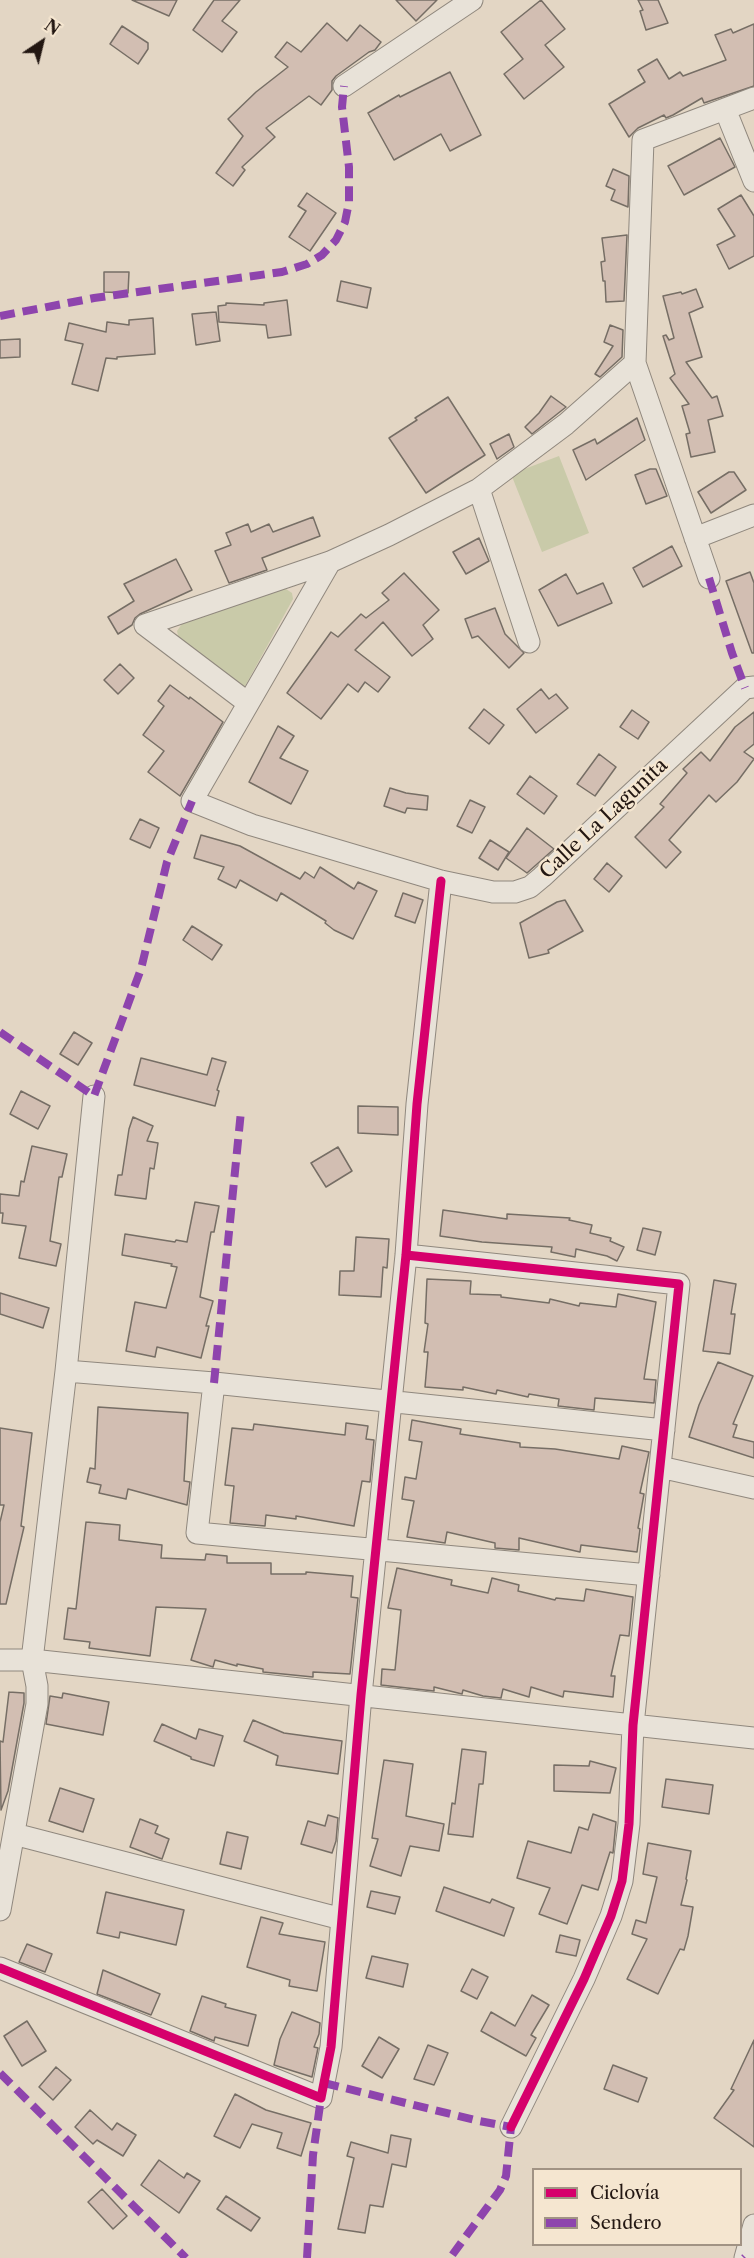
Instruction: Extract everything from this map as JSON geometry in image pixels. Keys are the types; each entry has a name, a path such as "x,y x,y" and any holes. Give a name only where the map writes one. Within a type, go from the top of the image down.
{"street":[{"path":"344,86 472,0"},
{"path":"709,578 635,363 643,140 754,98"},
{"path":"725,108 754,181"},
{"path":"330,562 248,703 145,625 330,562 479,489 566,424 635,363"},
{"path":"479,489 529,642"},
{"path":"695,538 754,515"},
{"name":"Calle La Lagunita","path":"248,703 192,801 252,825 441,881 493,892 515,892 530,886 542,877 745,688 754,687"},
{"path":"0,1968 321,2098 331,2047 361,1695 406,1255 417,1104 441,881"},
{"path":"0,1910 37,1704 37,1686 32,1660 66,1371 94,1096"},
{"path":"406,1255 679,1284 633,1725 629,1824 622,1881 611,1916 584,1979 511,2127"},
{"path":"66,1371 214,1383 664,1430"},
{"path":"214,1383 197,1533 649,1575"},
{"path":"660,1467 754,1488"},
{"path":"0,1660 32,1660 754,1738"},
{"path":"14,1834 342,1919"},
{"path":"746,2258 754,2225"}],"green space":[{"path":"559,456 589,533 542,552 511,474"},
{"path":"283,587 292,593 293,599 244,688 179,640 177,631 184,621"}],"building":[{"path":"132,0 177,0 169,16"},
{"path":"214,0 240,0 222,21 237,32 222,52 193,30"},
{"path":"396,0 437,0 416,21"},
{"path":"541,0 565,29 545,45 564,67 524,99 504,74 523,59 501,32"},
{"path":"638,0 658,0 668,23 646,30 640,11 643,10"},
{"path":"327,23 347,41 360,25 381,42 375,50 336,76 332,81 332,90 321,105 309,96 266,128 275,137 242,167 245,170 233,186 216,173 243,136 228,119 256,92 288,67 275,57 287,42 301,52"},
{"path":"754,24 754,86 704,103 702,98 673,115 666,118 664,115 638,128 629,137 609,104 645,82 638,70 657,59 669,79 680,72 683,76 726,60 715,35 731,29 733,33"},
{"path":"122,26 148,43 148,49 138,64 110,44"},
{"path":"450,72 481,135 450,151 441,134 394,160 368,113 399,95 400,97"},
{"path":"720,138 735,167 684,195 668,166"},
{"path":"613,169 629,176 628,207 611,200 615,190 606,186"},
{"path":"307,193 336,213 310,251 289,237 306,211 298,206"},
{"path":"741,195 754,216 754,256 729,269 717,245 735,236 718,209"},
{"path":"627,235 624,301 606,302 601,262 605,261 602,238"},
{"path":"104,272 129,272 128,293 104,292"},
{"path":"341,281 371,288 367,308 337,301"},
{"path":"696,289 703,307 689,313 702,357 686,362 712,398 717,396 723,416 708,420 715,452 691,457 686,434 690,433 682,406 689,404 670,378 675,374 663,336 666,335 669,340 674,338 663,296 681,292 682,294"},
{"path":"287,300 291,335 268,338 266,325 219,322 218,306 226,305 226,303 264,305 264,303"},
{"path":"216,312 220,341 196,345 192,314"},
{"path":"153,318 155,354 117,357 117,359 106,358 98,391 72,384 83,344 65,340 69,323 106,332 107,322 129,325 129,320"},
{"path":"610,325 623,330 622,357 600,377 595,374 613,346 604,342"},
{"path":"20,339 20,357 0,358 0,340"},
{"path":"551,396 566,407 532,434 525,427"},
{"path":"448,397 485,455 426,493 389,438"},
{"path":"637,418 645,440 586,480 573,450 595,439 597,444"},
{"path":"509,434 514,447 497,459 490,444"},
{"path":"656,469 667,496 646,504 635,475"},
{"path":"729,472 734,472 746,490 711,513 698,492"},
{"path":"313,517 320,536 262,558 267,570 229,583 215,551 231,545 226,533 248,524 251,532 269,524 273,532"},
{"path":"479,538 489,561 466,574 453,552"},
{"path":"672,546 682,566 643,587 633,568"},
{"path":"176,559 192,590 140,614 132,625 118,634 108,617 134,601 124,584"},
{"path":"750,572 754,583 754,653 752,653 726,581"},
{"path":"404,573 439,610 423,625 433,639 412,656 383,622 355,650 390,677 378,692 365,682 358,692 348,684 321,719 287,693 331,632 338,637 361,614 366,618 389,600 382,593"},
{"path":"566,574 577,594 603,583 612,603 558,626 539,590"},
{"path":"495,608 505,634 524,653 509,668 478,636 472,638 465,619"},
{"path":"120,664 134,678 118,694 104,680"},
{"path":"170,685 223,722 180,796 148,772 164,751 143,735 164,706 158,701"},
{"path":"541,689 549,699 556,694 568,708 536,733 517,709"},
{"path":"484,709 504,725 489,744 469,728"},
{"path":"632,710 649,722 638,739 620,727"},
{"path":"754,712 754,744 744,752 754,759 737,782 716,802 709,795 669,840 681,852 666,868 635,837 664,807 660,804 687,773 683,769 701,752 710,761 735,727"},
{"path":"278,726 294,736 280,758 308,771 291,804 249,782"},
{"path":"599,754 616,767 595,796 577,784"},
{"path":"530,776 557,796 544,814 517,794"},
{"path":"390,788 428,796 427,810 407,808 405,813 384,806"},
{"path":"470,800 485,807 472,833 457,826"},
{"path":"140,819 159,828 150,848 130,839"},
{"path":"527,828 554,849 527,873 506,858"},
{"path":"201,835 240,846 300,879 305,872 314,878 320,867 354,889 358,882 377,891 353,939 334,930 325,923 326,921 281,893 277,901 240,880 236,888 218,879 224,867 194,858"},
{"path":"490,840 509,852 498,870 479,858"},
{"path":"607,863 622,876 609,892 594,879"},
{"path":"403,893 423,900 415,923 395,916"},
{"path":"565,900 583,931 548,950 549,953 529,958 520,923 557,902"},
{"path":"192,926 222,945 212,960 183,940"},
{"path":"74,1032 92,1043 78,1065 60,1054"},
{"path":"141,1058 207,1075 212,1058 226,1062 217,1090 219,1091 215,1106 134,1085"},
{"path":"21,1091 50,1106 38,1129 10,1114"},
{"path":"358,1106 398,1107 398,1135 358,1133"},
{"path":"133,1117 153,1126 147,1141 158,1143 154,1169 150,1168 146,1199 115,1195 118,1175 122,1175"},
{"path":"32,1146 67,1154 62,1177 59,1177 50,1241 61,1244 56,1266 19,1258 26,1226 2,1223 3,1213 0,1213 0,1194 19,1196 21,1181 24,1182"},
{"path":"338,1147 352,1171 326,1187 311,1163"},
{"path":"195,1202 219,1206 214,1232 211,1232 200,1297 213,1301 201,1358 157,1347 155,1357 126,1351 135,1302 166,1308 177,1267 171,1266 172,1264 122,1255 125,1234 187,1242"},
{"path":"443,1210 507,1219 507,1214 570,1218 569,1220 592,1225 590,1233 611,1238 610,1241 624,1247 617,1261 607,1256 576,1249 575,1257 551,1252 552,1247 482,1242 440,1236"},
{"path":"643,1228 661,1232 655,1255 637,1250"},
{"path":"356,1237 389,1239 387,1268 383,1267 381,1297 339,1295 340,1271 354,1271"},
{"path":"427,1279 471,1281 470,1294 501,1295 501,1297 549,1303 550,1299 579,1306 580,1303 616,1307 618,1294 656,1302 644,1379 656,1380 654,1403 595,1398 594,1410 558,1406 559,1399 529,1394 528,1397 497,1390 496,1394 463,1387 463,1390 425,1387 428,1352 424,1352 428,1324 425,1323"},
{"path":"714,1280 736,1284 731,1314 735,1314 730,1354 703,1351"},
{"path":"0,1293 49,1308 43,1328 0,1314"},
{"path":"718,1362 753,1376 733,1424 737,1425 733,1437 754,1442 754,1458 689,1437 699,1405"},
{"path":"98,1407 188,1413 184,1481 190,1482 187,1505 128,1489 126,1499 99,1493 101,1485 87,1482 90,1468 95,1469"},
{"path":"412,1420 461,1429 460,1434 520,1443 520,1447 555,1449 619,1459 622,1446 649,1452 640,1493 644,1494 638,1528 640,1529 637,1552 581,1545 580,1552 519,1538 519,1550 495,1548 495,1543 447,1532 445,1543 407,1537 414,1501 402,1499 405,1477 416,1479 422,1442 409,1440"},
{"path":"346,1423 368,1426 366,1439 374,1440 370,1482 362,1481 354,1526 296,1516 296,1519 266,1515 265,1526 230,1523 234,1486 225,1485 232,1428 253,1430 254,1424 345,1435"},
{"path":"0,1428 32,1433 21,1526 24,1527 6,1604 0,1604 0,1522 4,1505 0,1505"},
{"path":"86,1522 120,1525 119,1540 162,1545 161,1558 205,1560 206,1554 227,1556 227,1563 271,1563 271,1574 306,1574 306,1572 353,1576 351,1597 358,1598 350,1674 313,1672 313,1677 263,1672 263,1669 237,1664 237,1666 215,1660 213,1667 191,1660 206,1609 156,1607 150,1656 89,1648 90,1642 64,1639 68,1608 76,1609"},
{"path":"397,1568 452,1580 451,1585 488,1593 492,1578 519,1585 518,1591 555,1600 556,1598 584,1601 586,1589 633,1597 629,1636 620,1635 611,1676 615,1676 613,1697 564,1691 563,1697 531,1687 529,1697 503,1689 501,1698 463,1690 462,1694 434,1687 434,1691 381,1685 382,1669 395,1670 401,1610 388,1608"},
{"path":"9,1692 24,1693 24,1703 8,1791 1,1810 0,1741 3,1742"},
{"path":"63,1693 109,1702 103,1735 46,1724 50,1696 62,1698"},
{"path":"253,1720 284,1733 342,1741 338,1774 276,1765 278,1756 244,1741"},
{"path":"162,1724 196,1739 199,1729 223,1736 214,1766 191,1759 154,1741"},
{"path":"462,1749 486,1752 483,1784 479,1784 473,1837 448,1834 452,1803 455,1804"},
{"path":"384,1760 413,1764 406,1816 444,1824 439,1851 410,1846 401,1876 370,1866 378,1839 372,1838"},
{"path":"590,1761 616,1768 610,1793 554,1791 554,1765 589,1766"},
{"path":"666,1779 713,1785 709,1814 662,1807"},
{"path":"60,1788 94,1799 83,1832 49,1821"},
{"path":"593,1814 616,1822 613,1853 610,1852 598,1890 582,1885 567,1924 539,1914 550,1888 517,1878 528,1841 571,1853 579,1827 588,1830"},
{"path":"328,1815 338,1818 336,1841 332,1853 301,1844 308,1821 325,1826"},
{"path":"140,1819 158,1826 155,1833 169,1839 162,1859 130,1847"},
{"path":"227,1832 248,1837 241,1869 220,1864"},
{"path":"648,1843 691,1851 681,1905 693,1907 688,1936 684,1950 680,1949 658,1994 627,1979 647,1939 632,1934 636,1920 646,1923 657,1877 643,1874"},
{"path":"444,1887 490,1903 492,1899 514,1908 504,1936 436,1911"},
{"path":"371,1891 400,1897 395,1914 367,1907"},
{"path":"106,1892 184,1910 176,1945 120,1932 119,1938 97,1933"},
{"path":"261,1917 283,1923 279,1934 325,1942 317,1991 289,1986 290,1980 247,1967"},
{"path":"560,1935 580,1940 576,1956 556,1952"},
{"path":"27,1944 52,1954 45,1972 19,1962"},
{"path":"372,1956 408,1964 403,1987 366,1978"},
{"path":"472,1969 488,1977 477,1999 461,1991"},
{"path":"103,1970 160,1994 151,2015 97,1994"},
{"path":"532,1995 549,2005 531,2035 536,2038 526,2056 481,2031 491,2012 515,2026"},
{"path":"202,1996 226,2004 225,2007 256,2015 248,2046 215,2037 214,2041 190,2031"},
{"path":"292,2012 320,2023 314,2047 318,2048 312,2077 274,2065 280,2039"},
{"path":"27,2021 46,2051 22,2066 4,2036"},
{"path":"379,2037 399,2049 382,2078 362,2066"},
{"path":"754,2040 754,2147 714,2118 734,2090 731,2089"},
{"path":"428,2045 448,2053 434,2085 414,2079"},
{"path":"613,2065 647,2078 638,2102 604,2089"},
{"path":"56,2067 71,2080 53,2100 39,2087"},
{"path":"235,2094 266,2110 311,2123 301,2156 277,2148 282,2133 252,2124 240,2148 214,2136"},
{"path":"90,2110 112,2130 117,2123 136,2135 123,2156 97,2140 93,2144 75,2127"},
{"path":"391,2135 411,2139 406,2167 392,2164 383,2207 370,2205 365,2233 338,2229 354,2158 347,2156 351,2142 388,2153"},
{"path":"159,2160 184,2178 187,2173 200,2181 179,2213 141,2185"},
{"path":"102,2189 127,2216 113,2229 88,2202"},
{"path":"226,2196 260,2218 251,2231 217,2209"}],"marked path":[{"path":"0,316 94,298 282,272 307,264 322,255 336,240 345,222 349,202 349,167 342,107 344,86"},
{"path":"709,578 745,688"},
{"path":"0,1032 94,1096 141,969 167,862 192,801"},
{"path":"214,1383 241,1111"},
{"path":"0,2073 186,2258"},
{"path":"324,2083 511,2127 506,2176 500,2190 450,2258"},
{"path":"307,2258 313,2155 321,2098"}],"cycle path":[{"path":"0,1968 321,2098 331,2047 361,1695 406,1255 417,1104 441,881"},
{"path":"406,1255 679,1284 633,1725 629,1824 622,1881 611,1916 584,1979 511,2127"}]}
